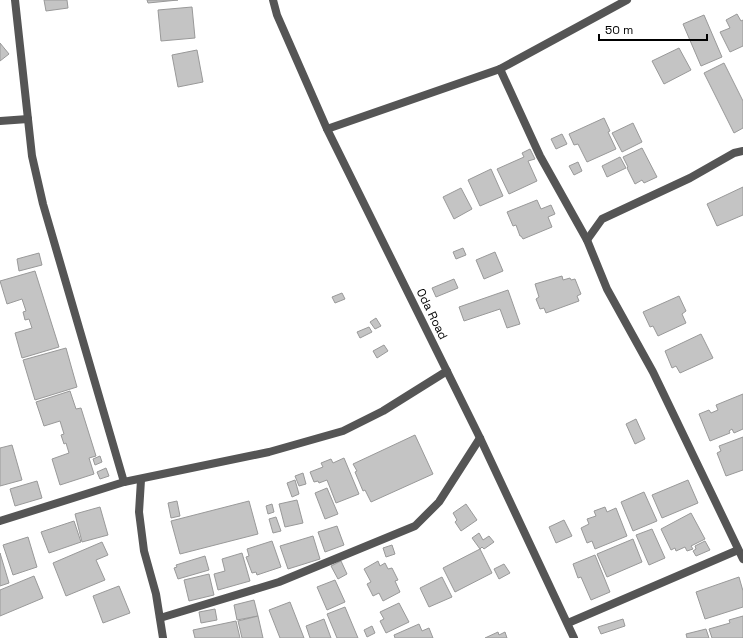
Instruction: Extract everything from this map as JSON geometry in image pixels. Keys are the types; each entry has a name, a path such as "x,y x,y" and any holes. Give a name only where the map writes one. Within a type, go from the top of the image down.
{"street":[{"path":"15,0 32,156 43,204 124,482"},
{"name":"Oda Road","path":"273,0 277,16 327,129 480,438 574,638"},
{"path":"327,129 500,69 627,0"},
{"path":"500,69 540,156 587,240 607,289 653,372 743,559"},
{"path":"0,121 28,119"},
{"path":"587,240 602,219 690,178 734,153 743,151"},
{"path":"0,522 124,482 141,480 269,452 343,431 382,411 446,371"},
{"path":"160,618 279,582 415,526 439,502 480,438"},
{"path":"141,480 139,512 144,552 156,594 163,638"},
{"path":"568,623 738,550"}],"building":[{"path":"44,0 67,0 68,8 46,11"},
{"path":"147,0 178,0 148,3"},
{"path":"192,7 195,38 161,41 158,10"},
{"path":"737,14 741,21 743,20 743,46 730,52 720,32 730,28 726,20"},
{"path":"704,15 722,57 701,66 683,24"},
{"path":"0,43 9,54 0,61"},
{"path":"679,48 691,70 664,84 652,61"},
{"path":"197,50 203,82 178,87 172,55"},
{"path":"724,63 743,101 743,128 734,133 704,73"},
{"path":"604,118 610,131 608,132 616,149 587,162 578,144 574,145 569,134"},
{"path":"633,123 642,142 622,152 612,133"},
{"path":"562,134 567,144 556,149 551,139"},
{"path":"642,148 657,177 644,183 642,180 635,184 623,157"},
{"path":"530,149 535,159 528,161 537,181 509,194 497,169 524,157 522,153"},
{"path":"620,157 626,168 607,177 602,166"},
{"path":"578,162 582,171 574,175 569,166"},
{"path":"491,169 503,196 480,206 468,180"},
{"path":"743,187 743,215 717,226 707,204"},
{"path":"461,188 472,209 454,219 443,197"},
{"path":"537,200 541,209 551,205 555,214 548,217 552,227 523,239 520,236 516,225 513,226 507,212"},
{"path":"463,248 466,255 456,259 453,252"},
{"path":"495,252 503,271 484,279 476,260"},
{"path":"39,253 42,265 19,271 17,259"},
{"path":"35,271 59,347 22,358 15,333 32,328 29,319 25,320 23,312 26,311 22,299 7,304 0,281"},
{"path":"562,276 563,280 570,278 571,280 575,279 581,294 577,296 579,301 546,313 544,308 540,309 536,299 539,297 535,284"},
{"path":"454,279 458,288 436,297 432,288"},
{"path":"508,290 520,324 507,328 500,309 464,321 459,307"},
{"path":"342,293 345,299 335,303 332,297"},
{"path":"679,296 686,311 682,314 686,323 658,336 653,326 650,327 643,312"},
{"path":"376,318 381,326 375,329 370,322"},
{"path":"369,327 372,332 360,338 357,332"},
{"path":"701,334 713,358 680,373 676,366 672,368 665,351"},
{"path":"384,345 388,351 377,358 373,351"},
{"path":"66,348 77,387 35,400 23,360"},
{"path":"70,391 76,409 81,408 96,456 89,458 94,474 60,485 52,459 69,453 66,443 64,444 61,435 64,434 60,421 44,426 36,402"},
{"path":"743,394 743,429 734,433 732,429 729,431 730,433 710,441 699,414 709,410 711,413 718,410 716,405"},
{"path":"636,419 645,439 635,444 626,424"},
{"path":"415,435 433,474 371,502 365,490 363,491 355,472 357,471 353,464"},
{"path":"743,437 743,470 726,476 717,453 721,451 719,446"},
{"path":"12,445 22,480 0,486 0,448"},
{"path":"100,456 102,462 95,465 93,459"},
{"path":"344,458 359,494 336,503 327,480 319,483 318,481 314,482 310,472 323,467 321,463 331,459 333,463"},
{"path":"106,468 109,476 100,479 97,472"},
{"path":"303,473 306,484 299,486 295,476"},
{"path":"295,480 299,494 292,497 287,483"},
{"path":"688,480 698,503 662,518 652,495"},
{"path":"37,481 42,498 15,506 10,489"},
{"path":"327,488 338,514 325,519 315,493"},
{"path":"644,492 657,521 633,531 621,502"},
{"path":"297,500 303,523 285,527 279,504"},
{"path":"177,501 180,516 171,518 168,503"},
{"path":"249,501 258,534 180,554 171,521"},
{"path":"272,504 274,512 268,514 266,506"},
{"path":"466,504 477,520 461,531 455,522 457,520 453,513"},
{"path":"100,507 108,535 82,542 75,514"},
{"path":"605,507 607,512 616,508 627,536 595,549 592,541 587,543 581,528 589,524 587,519 596,516 594,511"},
{"path":"691,513 705,539 691,546 693,549 687,551 685,547 676,551 675,548 671,550 661,529"},
{"path":"276,517 281,531 273,533 269,519"},
{"path":"564,520 572,536 556,543 549,527"},
{"path":"74,521 81,542 49,553 41,532"},
{"path":"337,526 344,545 325,552 318,532"},
{"path":"652,529 665,558 649,565 636,535"},
{"path":"479,533 483,540 489,536 494,542 484,549 482,547 480,549 472,538"},
{"path":"313,536 320,559 288,569 280,546"},
{"path":"28,537 37,567 13,575 3,545"},
{"path":"633,539 642,562 607,577 597,554"},
{"path":"272,541 281,567 257,575 256,572 252,573 246,557 249,556 247,549"},
{"path":"705,541 710,550 696,556 693,551 696,549 695,546"},
{"path":"102,542 108,555 96,560 105,580 66,596 53,563"},
{"path":"392,545 395,554 386,557 383,548"},
{"path":"480,549 492,573 455,592 443,568"},
{"path":"0,553 9,583 0,586"},
{"path":"242,553 250,581 218,590 214,574 225,571 222,559"},
{"path":"595,555 610,592 591,600 581,577 578,578 573,564"},
{"path":"205,556 209,570 178,579 174,568 177,567 176,565"},
{"path":"341,561 347,574 338,579 331,566"},
{"path":"378,561 380,566 385,563 388,569 392,568 398,580 395,581 400,592 383,601 379,593 373,596 367,584 371,582 364,569"},
{"path":"504,564 510,573 499,579 494,569"},
{"path":"209,574 214,595 189,601 184,580"},
{"path":"34,576 43,598 0,616 0,590"},
{"path":"442,577 452,597 429,607 420,588"},
{"path":"739,577 743,591 743,607 705,619 696,592"},
{"path":"335,580 345,602 327,610 317,587"},
{"path":"119,586 130,613 103,623 93,596"},
{"path":"254,600 258,616 237,620 234,605"},
{"path":"290,602 304,638 280,638 269,610"},
{"path":"399,603 409,622 386,633 380,621 384,619 380,612"},
{"path":"345,607 358,638 337,638 327,614"},
{"path":"215,609 217,620 201,623 199,612"},
{"path":"258,616 263,638 242,638 238,621"},
{"path":"743,616 743,638 712,638 709,629 730,623 729,620"},
{"path":"324,619 331,638 310,638 306,626"},
{"path":"623,619 625,626 601,634 598,627"},
{"path":"236,621 240,638 195,638 193,630"},
{"path":"419,624 422,631 429,628 433,638 395,638 394,635"},
{"path":"372,626 375,633 367,637 364,630"},
{"path":"706,629 709,638 687,638 686,634"},
{"path":"498,632 499,635 505,632 507,638 485,638"}]}
